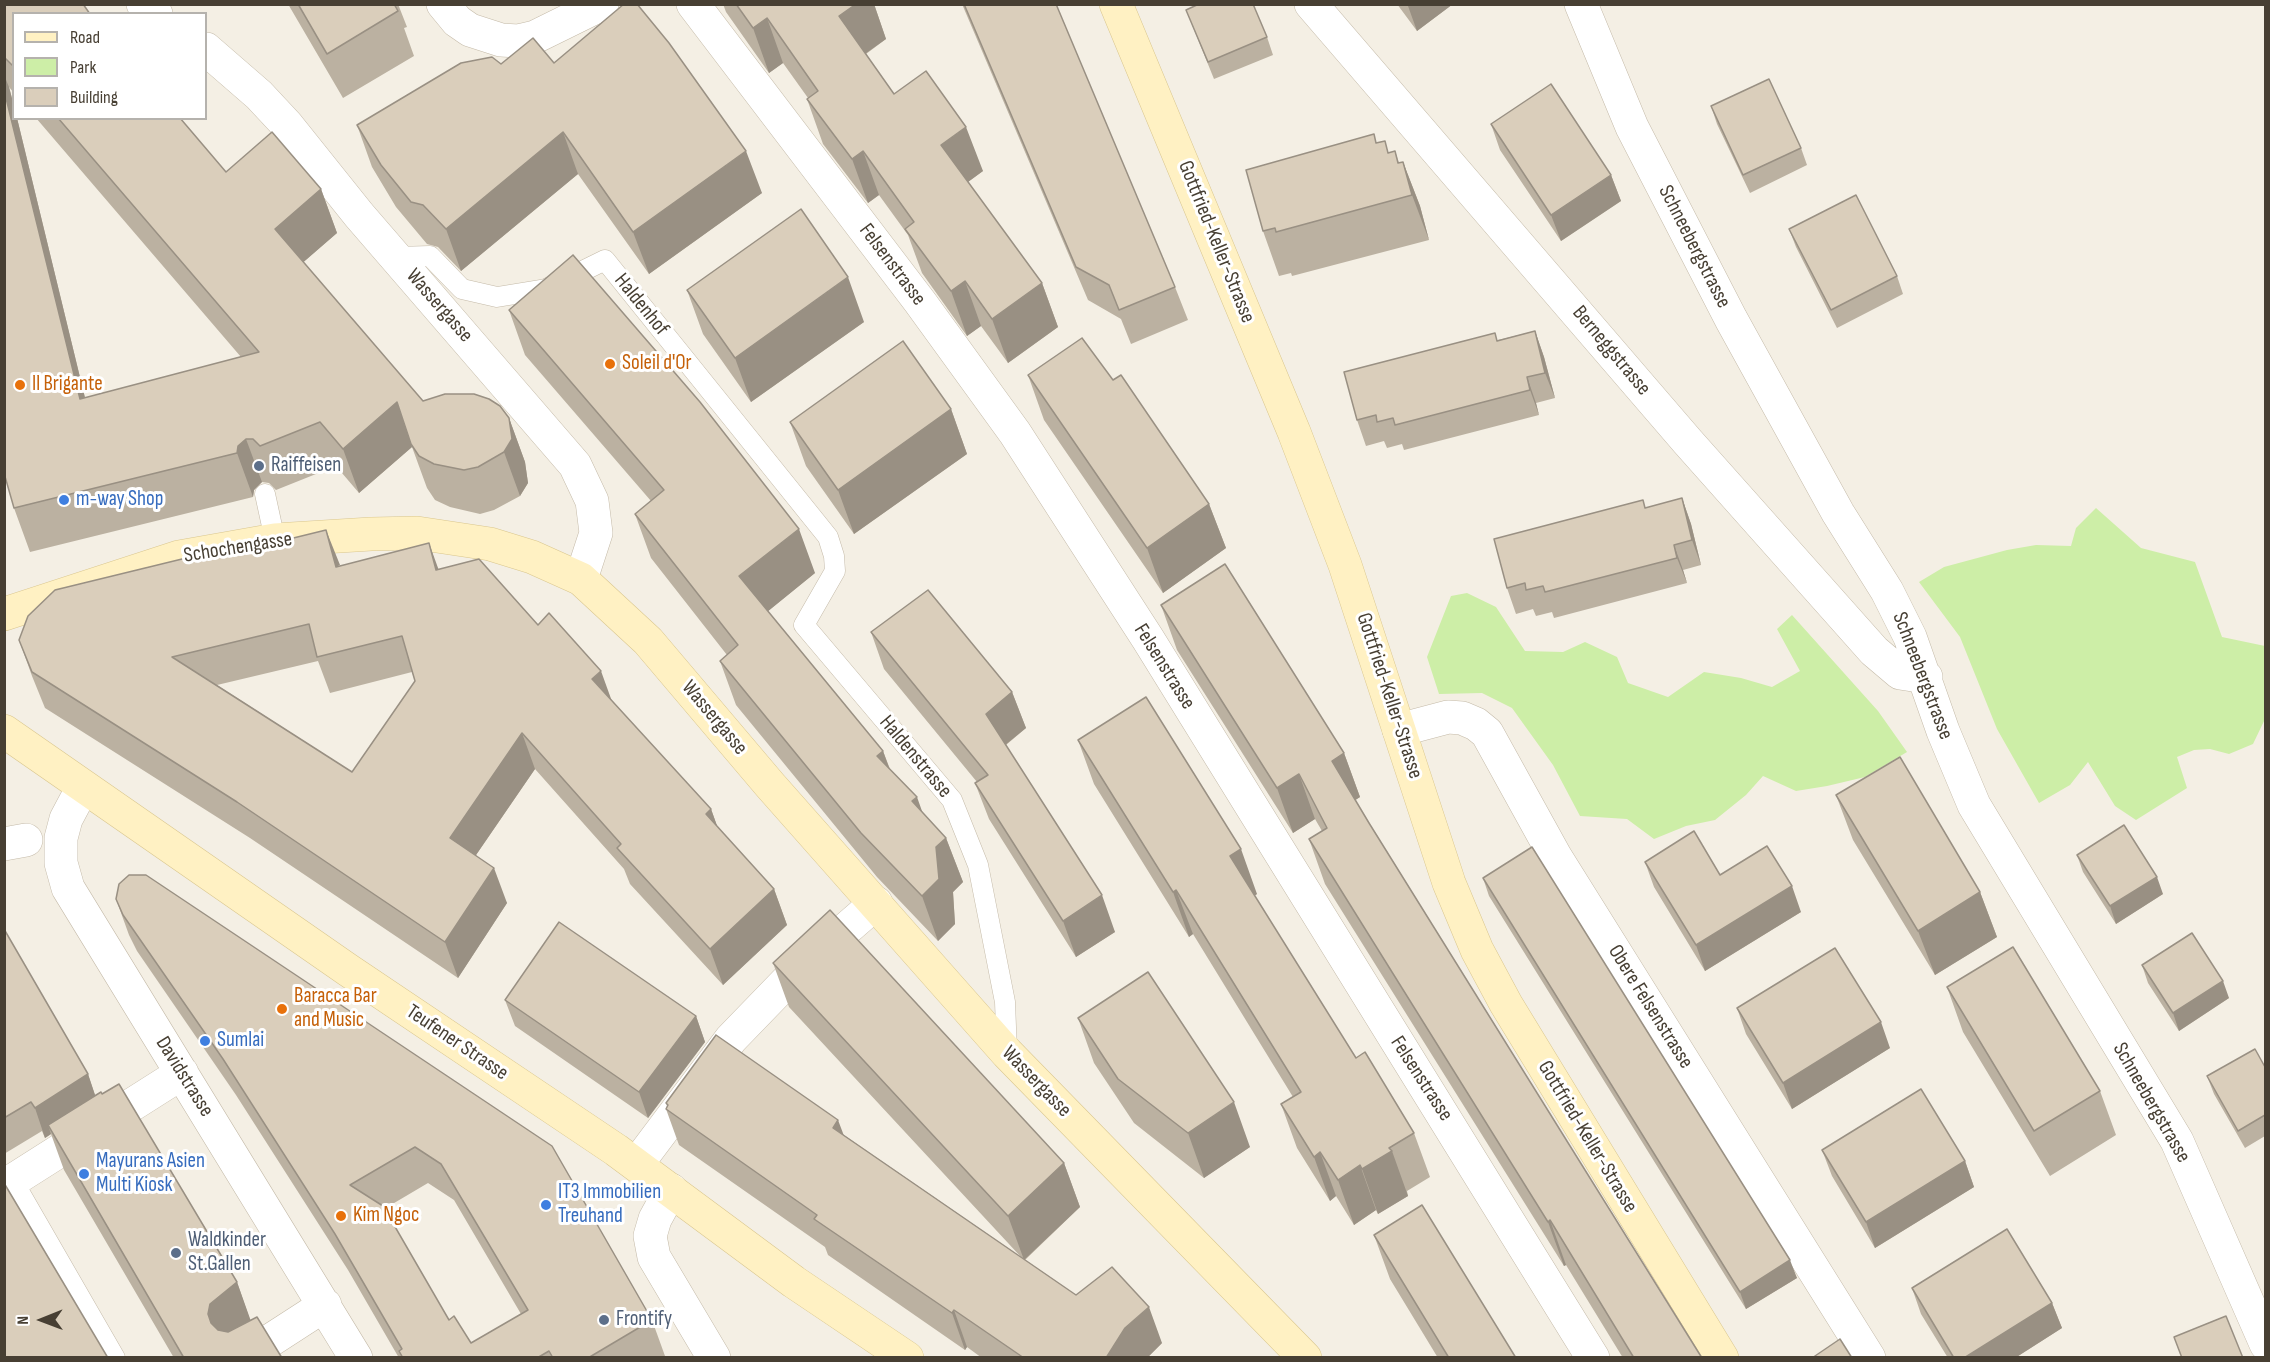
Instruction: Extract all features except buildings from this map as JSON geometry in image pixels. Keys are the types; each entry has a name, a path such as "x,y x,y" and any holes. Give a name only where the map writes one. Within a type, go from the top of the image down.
{"street":[{"path":"443,4 457,21 470,30 493,38 518,41 535,37 602,4"},
{"name":"Felsenstrasse","path":"693,4 920,302 1015,433 1148,639 1593,1358"},
{"name":"Gottfried-Keller-Strasse","path":"1116,4 1294,432 1346,566 1449,883 1477,950 1506,1004 1722,1358"},
{"name":"Berneggstrasse","path":"1311,4 1688,442 1874,651 1900,673 1926,677"},
{"name":"Schneebergstrasse","path":"1581,4 1638,138 1731,319 1838,513 1887,591 1926,677 1943,731 1974,805 2177,1142 2265,1344"},
{"name":"Wassergasse","path":"207,50 259,95 287,125 397,258 575,465 592,501 596,533 581,579 648,641 770,785 1007,1053 1305,1358"},
{"name":"Schochengasse","path":"4,614 179,557 275,540 417,533 490,544 532,557 581,579"},
{"name":"Obere Felsenstrasse","path":"1399,730 1448,717 1462,718 1476,724 1487,733 1555,856 1869,1358"},
{"name":"Teufener Strasse","path":"4,731 348,970 637,1164 794,1282 907,1358"},
{"name":"Davidstrasse","path":"83,788 63,828 60,856 65,880 356,1358"},
{"path":"637,1164 731,1039 791,977 876,903"},
{"path":"9,1183 182,1073"},
{"path":"671,1190 655,1219 650,1236 654,1257 714,1358"},
{"path":"243,1358 325,1305"}],"lane":[{"name":"Haldenhof","path":"397,258 430,256 462,289 498,297 546,290 605,260 828,537 834,556 835,571 804,626"},
{"path":"265,494 275,540"},
{"name":"Haldenstrasse","path":"804,626 952,800 978,865 1005,1002 1007,1053"},
{"path":"9,1183 116,1358"}],"green space":[{"path":"2096,508 2141,548 2195,562 2222,637 2265,646 2265,719 2253,744 2229,754 2210,749 2194,750 2177,757 2187,788 2136,820 2115,806 2088,762 2070,785 2039,803 1997,729 1960,637 1919,582 1944,567 2007,550 2036,545 2071,546 2076,528"},
{"path":"1467,593 1496,607 1525,651 1563,652 1585,642 1617,657 1628,683 1668,697 1704,672 1741,678 1772,687 1800,671 1777,629 1792,615 1878,711 1907,752 1865,777 1827,786 1796,791 1763,776 1746,795 1715,820 1686,826 1654,839 1627,819 1580,816 1553,765 1512,708 1482,693 1439,694 1427,657 1451,596"}],"place":[{"name":"Soleil d'Or","path":"610,364"},
{"name":"Il Brigante","path":"20,385"},
{"name":"Raiffeisen","path":"259,466"},
{"name":"m-way Shop","path":"64,500"},
{"name":"Baracca Bar and Music","path":"282,1009"},
{"name":"Sumlai","path":"205,1041"},
{"name":"Mayurans Asien Multi Kiosk","path":"84,1174"},
{"name":"IT3 Immobilien Treuhand","path":"546,1205"},
{"name":"Kim Ngoc","path":"341,1216"},
{"name":"Waldkinder St.Gallen","path":"176,1253"},
{"name":"Frontify","path":"604,1320"}]}
